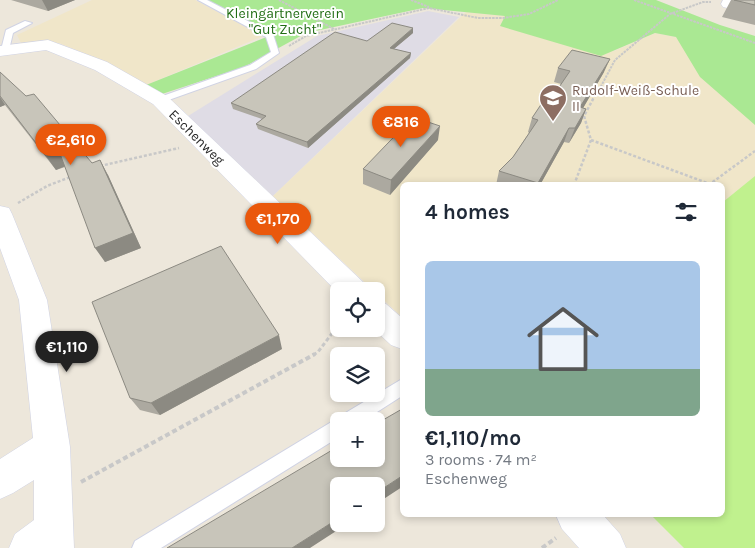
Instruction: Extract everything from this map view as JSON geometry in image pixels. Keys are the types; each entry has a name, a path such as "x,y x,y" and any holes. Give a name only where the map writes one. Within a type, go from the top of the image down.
{"street":[{"path":"729,2 755,10"},
{"name":"Eschenweg","path":"2,51 48,45 102,66 160,100 345,282"},
{"path":"8,209 33,300 52,447 47,531"},
{"path":"385,320 400,334"},
{"path":"0,480 52,447"},
{"path":"578,517 606,548"}],"lane":[{"path":"160,100 253,67 275,54 270,36 202,0"},
{"name":"Eschenweg","path":"2,51 8,32 28,23"},
{"path":"362,412 400,388"},
{"path":"142,548 330,433"}],"path":[{"path":"279,0 334,30"},
{"path":"411,0 430,8 478,18 503,18 530,14 558,0"},
{"path":"545,0 552,2"},
{"path":"634,0 755,43"},
{"path":"575,182 591,140 584,116 615,60 670,14 703,2 729,2"},
{"path":"275,54 306,36 430,8"},
{"path":"591,140 702,182"},
{"path":"94,167 202,142"},
{"path":"714,182 755,151"},
{"path":"8,209 47,186 78,174"},
{"path":"47,531 318,352 330,336"}],"shaded area":[{"path":"92,0 195,0 263,36 146,85 108,63 59,43 22,45 17,35"},
{"path":"428,11 459,17 273,196 188,116 317,36"},
{"name":"Rudolf-Weiß-Schule II","path":"466,12 505,16 614,51 655,33 676,37 755,68 755,176 725,200 725,182 400,182 400,315 385,301 385,282 365,282 273,196"}],"green space":[{"name":"Kleingärtnerverein \"Gut Zucht\"","path":"203,0 656,0 720,25 755,36 755,125 700,77 676,37 655,33 601,56 500,26 505,16 423,8 306,33 244,67 162,94 146,85 269,36"},
{"path":"755,176 755,548 684,548 653,517 725,517 725,200"}],"building":[{"path":"734,0 755,0 755,5"},
{"path":"392,23 413,28 390,48 411,53 307,142 256,124 266,116 231,103 335,32 367,41"},
{"path":"572,50 610,59 580,107 586,109 575,128 569,128 539,182 499,171 513,157 538,120 532,118 544,100 549,102 570,71 558,68"},
{"path":"0,72 26,96 34,94 92,163 100,160 133,233 95,248 59,151 46,156 0,96"},
{"path":"413,117 440,126 391,180 363,169"},
{"path":"221,246 279,335 151,403 130,398 92,302"},
{"path":"400,410 400,477 385,487 385,477 330,477 330,524 292,548 167,548 330,451 330,467 385,467 385,419"}],"place":[{"name":"Rudolf-Weiß-Schule II","path":"553,122"}]}
